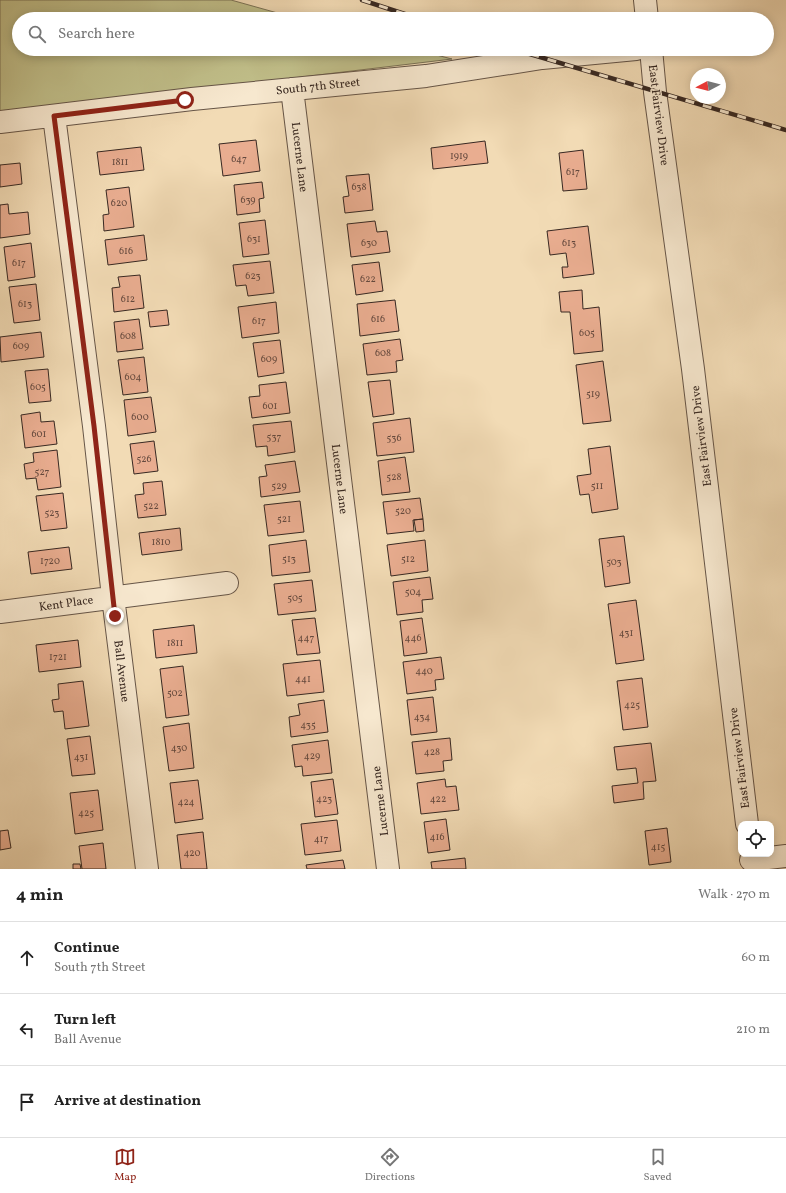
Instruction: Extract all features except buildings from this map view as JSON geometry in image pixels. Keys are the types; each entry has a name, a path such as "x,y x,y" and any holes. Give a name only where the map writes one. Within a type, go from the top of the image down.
{"street":[{"path":"645,0 646,12"},
{"name":"South 7th Street","path":"0,122 192,99 426,76 563,56"},
{"name":"East Fairview Drive","path":"652,56 655,92 693,370 747,821"},
{"name":"Lucerne Lane","path":"292,89 388,869"},
{"name":"Ball Avenue","path":"54,116 94,426 113,597 147,869"},
{"name":"Kent Place","path":"0,612 227,583"},
{"path":"751,861 786,856"}],"shaded area":[{"path":"0,0 231,0 274,12 12,12 12,56 440,56 452,59 0,113"}],"railway":[{"path":"362,0 399,12"},
{"path":"537,56 786,130"}],"route":[{"path":"115,616 94,426 54,116 185,100"}]}
